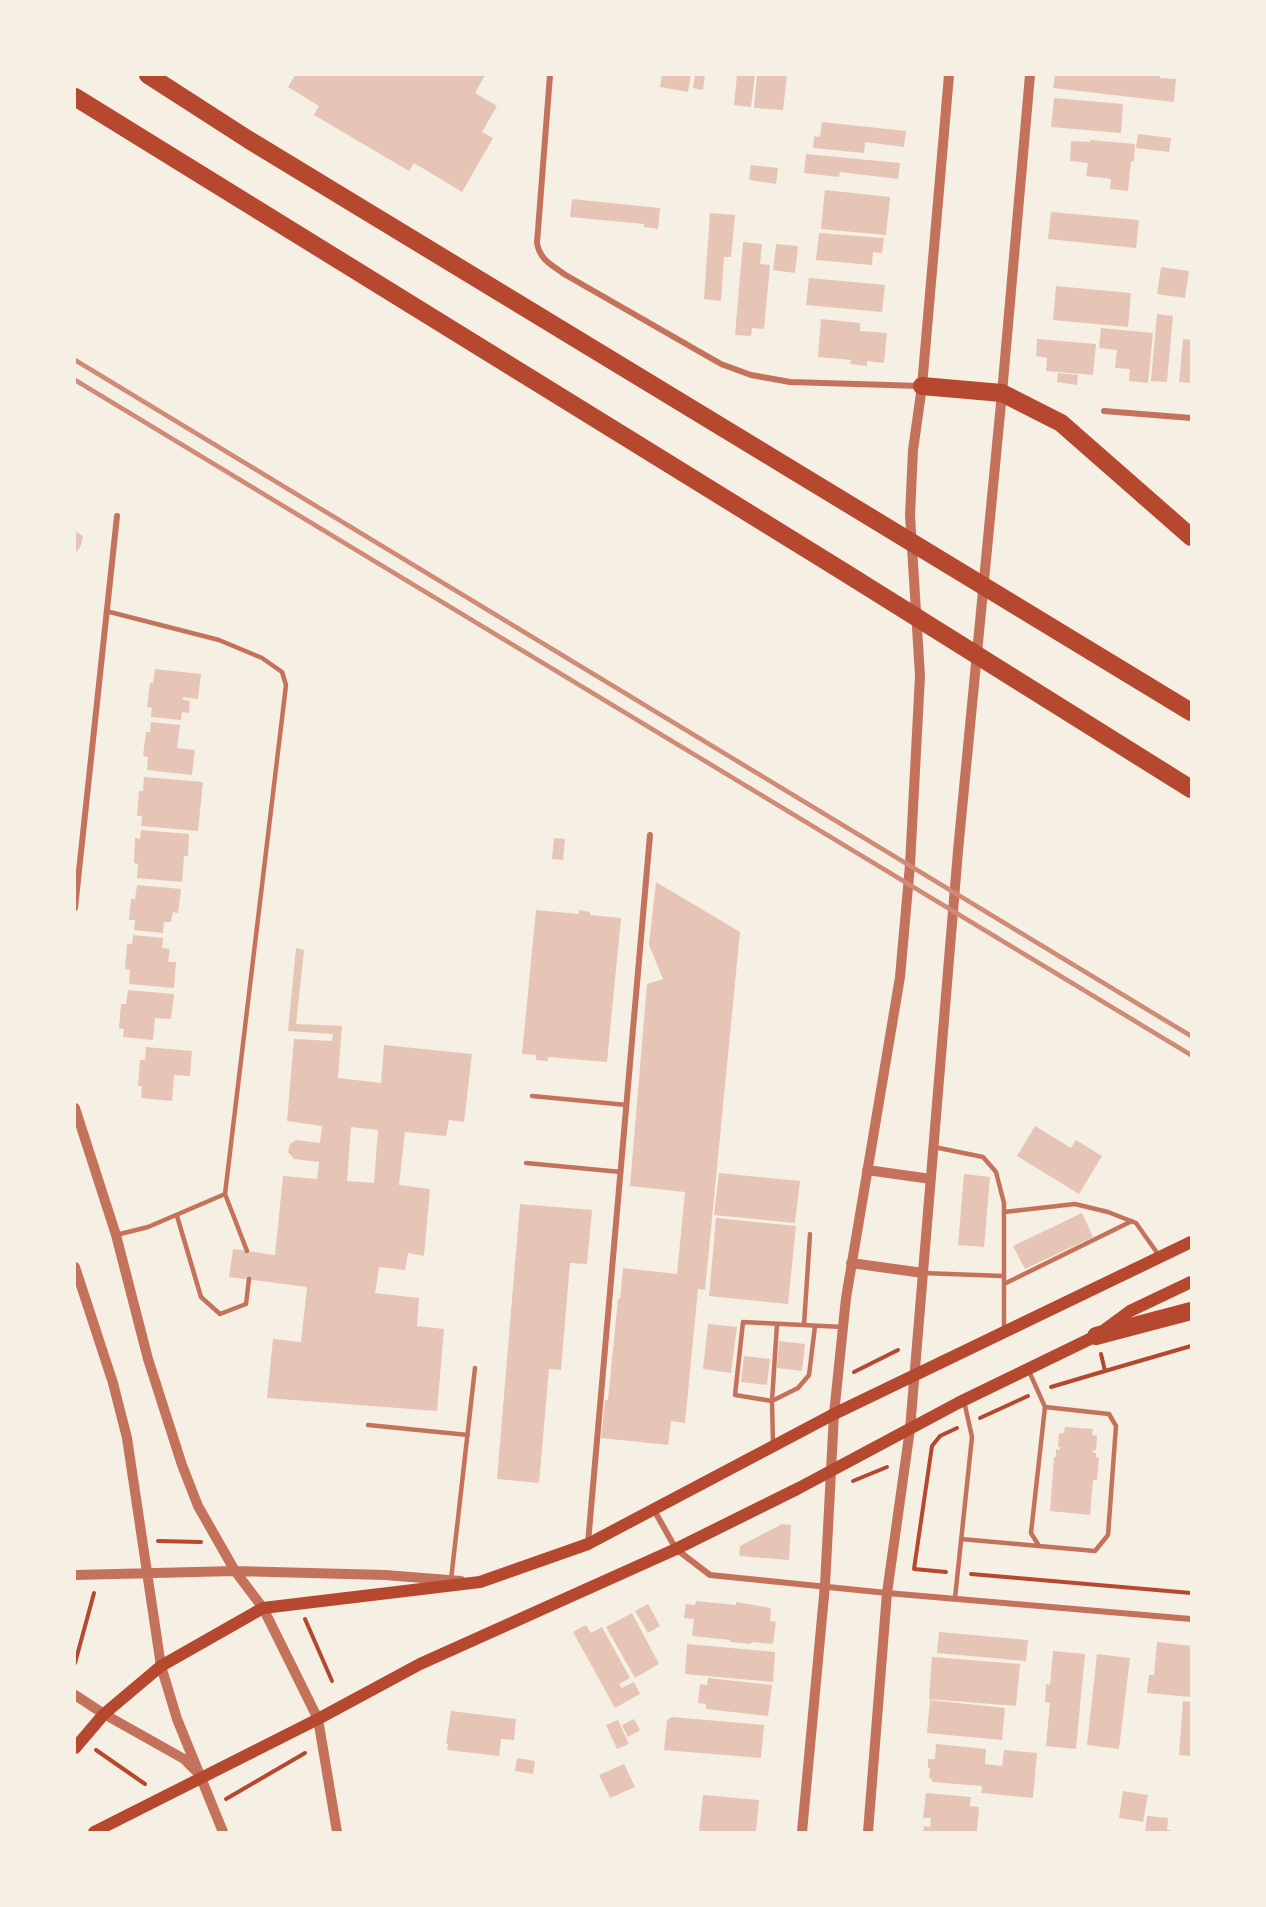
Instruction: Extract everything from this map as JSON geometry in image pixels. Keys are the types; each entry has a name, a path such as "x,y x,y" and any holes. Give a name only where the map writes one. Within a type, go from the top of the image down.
{"highway":[{"path":"148,75 279,159 1191,712"},
{"path":"75,97 1191,789"},
{"path":"922,386 1002,393 1061,423 1191,537"},
{"path":"1096,1336 1191,1311"}],"main road":[{"path":"75,1748 104,1714 161,1666 263,1608 480,1582 588,1544 834,1414 1191,1242"},
{"path":"94,1832 318,1719 420,1664 676,1549 831,1472 964,1401 1096,1336 1130,1311 1191,1282"}],"street":[{"path":"550,75 537,243 539,253 545,260 564,274 721,364 751,375 790,382 922,386"},
{"path":"802,1832 825,1586 834,1414 843,1327 851,1263 900,977 910,865 920,676 910,515 913,450 922,386 949,75"},
{"path":"868,1832 887,1593 910,1429 959,839 1030,75"},
{"path":"1104,411 1191,418"},
{"path":"75,908 117,516"},
{"path":"588,1544 650,835"},
{"path":"75,1108 116,1235 148,1359 182,1465 198,1506 235,1571 263,1608 318,1719 337,1832"},
{"path":"867,1170 931,1179"},
{"path":"851,1263 923,1273"},
{"path":"75,1267 113,1383 127,1438 161,1666 177,1719 223,1832"},
{"path":"654,1510 676,1549 710,1575 887,1593 1191,1619"},
{"path":"75,1575 235,1571 385,1575 480,1582"},
{"path":"75,1695 184,1759 202,1777"}],"lane":[{"path":"106,611 219,640 262,658 282,672 286,685 225,1194 246,1251"},
{"path":"532,1096 627,1105"},
{"path":"934,1148 983,1157 996,1172 1004,1203 1004,1331"},
{"path":"526,1163 621,1172"},
{"path":"116,1235 148,1227 225,1194"},
{"path":"1004,1212 1075,1204 1108,1212 1136,1223 1160,1257"},
{"path":"177,1216 201,1297 220,1314 246,1304 249,1279"},
{"path":"1004,1284 1132,1221"},
{"path":"804,1325 810,1234"},
{"path":"923,1273 1004,1276"},
{"path":"815,1326 809,1375 798,1388 772,1401 735,1395 743,1322 843,1327"},
{"path":"773,1446 772,1401 777,1324"},
{"path":"451,1580 475,1368"},
{"path":"1028,1369 1045,1407 1031,1533 1039,1546"},
{"path":"954,1598 972,1437 964,1401"},
{"path":"961,1539 1095,1551 1108,1535 1116,1426 1109,1414 1045,1407"},
{"path":"368,1425 468,1435"}],"path":[{"path":"1096,1336 1105,1371"},
{"path":"1191,1346 1038,1392 940,1436 932,1446 914,1569 1191,1593"},
{"path":"850,1373 898,1350"},
{"path":"850,1482 887,1467"},
{"path":"154,1541 202,1542"},
{"path":"75,1663 94,1593"},
{"path":"304,1619 332,1681"},
{"path":"89,1745 145,1784"},
{"path":"225,1800 305,1753"}],"building":[{"path":"295,75 485,75 475,93 497,106 482,132 493,138 462,192 414,163 409,171 314,115 319,106 288,87"},
{"path":"662,75 691,75 688,92 660,87"},
{"path":"695,75 705,75 703,90 693,88"},
{"path":"737,75 755,75 751,107 734,105"},
{"path":"757,75 787,75 783,110 754,108"},
{"path":"1055,75 1160,75 1160,78 1176,79 1174,102 1053,88"},
{"path":"1054,98 1123,104 1121,133 1051,127"},
{"path":"822,122 906,131 904,147 865,142 864,153 813,148 814,136 820,137"},
{"path":"1138,134 1171,138 1169,152 1136,148"},
{"path":"1090,140 1135,144 1128,191 1110,189 1111,179 1086,176 1088,163 1070,161 1071,141 1090,142"},
{"path":"806,154 900,163 898,179 840,172 839,177 804,173"},
{"path":"751,165 778,168 776,184 749,180"},
{"path":"825,190 890,197 886,235 821,229"},
{"path":"572,199 660,208 658,229 644,227 644,224 570,217"},
{"path":"1051,212 1139,220 1136,248 1048,239"},
{"path":"710,213 735,215 731,257 724,257 721,301 704,299"},
{"path":"819,233 884,238 882,253 873,252 872,265 816,260"},
{"path":"743,242 762,244 760,264 770,265 764,329 752,328 751,336 735,335"},
{"path":"776,244 798,246 795,273 773,270"},
{"path":"1161,267 1189,271 1185,298 1157,294"},
{"path":"809,278 885,285 882,312 806,305"},
{"path":"1056,286 1131,293 1128,327 1053,320"},
{"path":"1157,314 1173,316 1167,382 1151,381"},
{"path":"821,319 860,323 860,331 887,333 884,363 867,361 867,366 850,364 851,360 818,357"},
{"path":"1101,328 1153,333 1148,383 1129,381 1130,369 1115,368 1117,350 1099,348"},
{"path":"1037,339 1096,344 1093,375 1046,371 1047,358 1036,356"},
{"path":"1183,339 1191,340 1191,383 1179,382"},
{"path":"1058,373 1078,375 1077,385 1057,382"},
{"path":"75,531 83,536 75,555"},
{"path":"155,669 201,674 198,699 183,697 183,700 190,701 189,713 182,712 181,720 151,717 152,708 147,707 150,683 153,683"},
{"path":"151,722 180,725 177,748 195,750 192,775 147,770 148,757 143,756 146,732 150,732"},
{"path":"144,777 203,782 198,831 141,826 142,816 137,816 139,791 143,791"},
{"path":"141,830 189,834 188,856 184,856 182,882 137,878 138,864 134,863 135,838 140,839"},
{"path":"554,838 565,839 563,860 552,859"},
{"path":"656,882 740,932 705,1290 698,1289 685,1423 671,1421 668,1445 601,1438 605,1400 608,1400 623,1268 677,1274 685,1192 630,1186 647,984 663,979 649,945"},
{"path":"137,885 181,889 178,913 173,912 171,922 164,922 163,933 134,930 135,920 129,920 131,899 135,899"},
{"path":"536,910 579,914 579,910 590,912 590,915 621,918 607,1062 548,1057 548,1061 536,1060 536,1055 522,1054"},
{"path":"133,935 163,938 162,948 170,949 168,962 176,962 174,988 129,984 130,970 125,969 127,944 132,944"},
{"path":"296,948 304,950 296,1024 342,1026 338,1078 381,1083 384,1045 472,1054 464,1122 449,1120 446,1136 405,1132 399,1185 430,1189 424,1256 408,1253 405,1270 379,1267 375,1293 419,1298 417,1326 444,1329 437,1411 267,1398 273,1339 301,1342 307,1287 229,1277 233,1249 275,1255 283,1176 317,1179 319,1162 294,1159 288,1152 290,1144 296,1140 320,1143 322,1126 287,1121 294,1039 332,1041 333,1034 288,1031","holes":["351,1127 378,1130 374,1183 347,1181"]},
{"path":"128,990 174,994 171,1019 155,1018 153,1040 123,1037 124,1029 119,1028 121,1004 126,1004"},
{"path":"146,1047 192,1051 190,1076 174,1075 172,1101 141,1098 142,1086 138,1086 140,1060 145,1060"},
{"path":"1035,1126 1071,1148 1076,1140 1102,1156 1079,1194 1017,1156"},
{"path":"719,1173 800,1181 795,1223 714,1215"},
{"path":"964,1174 990,1177 984,1247 958,1245"},
{"path":"520,1204 592,1210 587,1264 570,1263 561,1370 549,1369 539,1483 497,1479"},
{"path":"1082,1213 1093,1237 1025,1269 1013,1246"},
{"path":"716,1218 796,1226 788,1304 709,1296"},
{"path":"708,1324 737,1327 731,1373 703,1369"},
{"path":"779,1341 805,1344 802,1371 777,1368"},
{"path":"744,1356 770,1359 767,1385 741,1382"},
{"path":"1065,1427 1093,1429 1092,1435 1097,1436 1096,1450 1093,1450 1093,1453 1096,1453 1096,1457 1099,1458 1097,1480 1093,1480 1090,1515 1050,1511 1054,1457 1056,1457 1056,1449 1060,1450 1058,1447 1059,1434 1064,1433"},
{"path":"782,1524 791,1525 789,1560 739,1556 740,1546"},
{"path":"696,1601 736,1605 736,1602 771,1608 770,1621 776,1622 773,1644 730,1642 730,1640 692,1636 694,1619 684,1618 686,1604 695,1605"},
{"path":"648,1604 660,1626 648,1633 635,1611"},
{"path":"632,1613 659,1664 635,1678 606,1627"},
{"path":"586,1625 591,1633 602,1627 630,1678 619,1684 622,1688 634,1682 640,1694 615,1708 573,1632"},
{"path":"939,1632 1028,1640 1026,1661 937,1653"},
{"path":"1157,1642 1191,1646 1191,1697 1147,1693 1149,1675 1154,1675"},
{"path":"687,1644 775,1652 773,1682 685,1674"},
{"path":"1053,1651 1085,1654 1076,1749 1046,1746 1050,1703 1045,1702 1046,1684 1050,1685"},
{"path":"1097,1654 1130,1658 1119,1749 1087,1745"},
{"path":"932,1657 1020,1664 1016,1706 929,1699"},
{"path":"708,1678 772,1685 768,1716 706,1709 706,1704 698,1703 700,1684 707,1685"},
{"path":"930,1700 1005,1708 1002,1740 927,1733"},
{"path":"1183,1701 1191,1702 1191,1756 1179,1755"},
{"path":"451,1711 516,1719 514,1740 501,1739 499,1756 447,1750"},
{"path":"672,1717 764,1725 761,1758 664,1750 667,1720"},
{"path":"634,1719 640,1730 628,1737 622,1725"},
{"path":"618,1720 629,1744 617,1749 606,1725"},
{"path":"936,1744 986,1749 985,1764 1002,1766 1004,1750 1037,1753 1033,1798 981,1793 982,1786 932,1782 929,1778 928,1759 935,1759"},
{"path":"517,1758 535,1761 533,1774 515,1771"},
{"path":"624,1764 635,1787 610,1798 599,1775"},
{"path":"1123,1791 1148,1795 1143,1822 1119,1818"},
{"path":"926,1793 971,1797 970,1806 979,1807 977,1832 923,1832 924,1826 930,1827 931,1818 923,1818"},
{"path":"703,1795 759,1800 756,1832 699,1832"},
{"path":"1147,1816 1168,1818 1167,1830 1171,1832 1145,1832"}],"railway":[{"path":"75,360 1191,1036"},
{"path":"75,380 1191,1055"}]}
